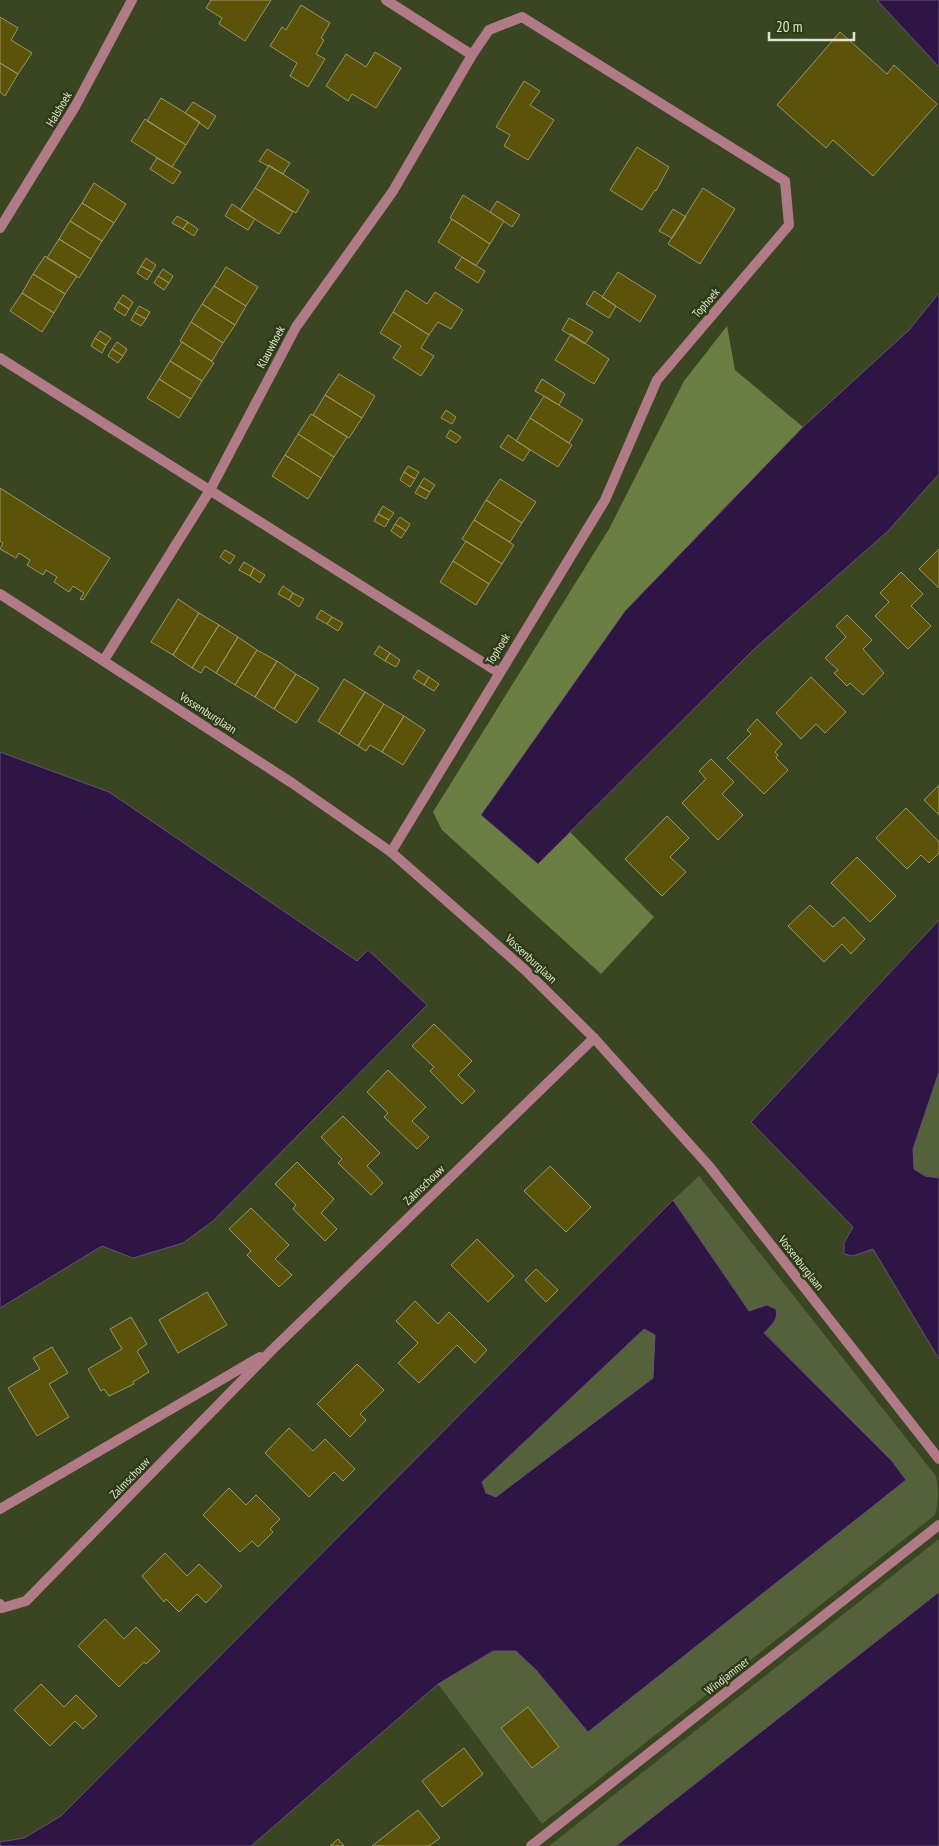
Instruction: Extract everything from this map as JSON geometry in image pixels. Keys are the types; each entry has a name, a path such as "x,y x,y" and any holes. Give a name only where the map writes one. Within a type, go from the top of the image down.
{"street":[{"name":"Halshoek","path":"0,228 76,105 132,0"},
{"path":"386,0 472,55"},
{"name":"Tophoek","path":"391,852 498,672 604,500 657,380 789,225 785,181 522,17 489,30 472,55"},
{"name":"Klauwhoek","path":"104,660 210,490 296,327 393,191 472,55"},
{"path":"0,358 498,672"},
{"name":"Vossenburglaan","path":"0,594 292,783 391,852 524,969 594,1038 709,1166 939,1459"},
{"name":"Zalmschouw","path":"0,1604 2,1608 26,1601 272,1350 594,1038"},
{"name":"Zalmschouw","path":"0,1509 272,1350"},
{"name":"Windjammer","path":"531,1846 939,1525"}],"green space":[{"path":"727,326 735,370 803,427 625,611 538,864 570,832 654,917 601,974 442,830 433,812 609,529 684,381"},
{"path":"939,1072 939,1178 925,1176 914,1169 913,1149"},
{"path":"699,1176 936,1476 938,1496 935,1515 542,1824 438,1684 494,1651 516,1651 536,1670 588,1732 906,1480 892,1461 764,1332 673,1200"},
{"path":"644,1329 655,1335 653,1378 496,1497 486,1493 482,1482"},
{"path":"939,1539 939,1592 616,1846 549,1846"}],"shaded area":[{"path":"877,0 939,0 939,67"},
{"path":"939,293 939,474 887,532 754,649 538,864 481,815 625,611 803,427 909,330"},
{"path":"0,752 109,792 357,961 368,950 427,1005 213,1221 183,1243 133,1258 102,1246 0,1308"},
{"path":"939,920 939,1072 913,1149 914,1169 925,1176 939,1178 939,1359 873,1249 853,1256 844,1254 844,1243 853,1227 751,1122"},
{"path":"673,1200 749,1311 767,1305 776,1309 777,1313 772,1325 764,1333 892,1461 906,1480 588,1732 536,1670 516,1651 493,1651 438,1684 251,1846 0,1846 0,1842 24,1838 61,1816","holes":["644,1329 655,1335 653,1378 496,1497 486,1493 482,1482"]},
{"path":"939,1592 939,1846 616,1846"}],"building":[{"path":"211,0 271,0 245,41 219,24 222,18 206,8"},
{"path":"301,5 330,23 321,38 324,40 316,54 325,59 308,87 290,76 297,63 270,46 282,27 286,30"},
{"path":"0,17 18,28 11,40 32,53 18,74 0,63"},
{"path":"840,32 887,74 894,65 937,104 873,176 833,140 826,148 777,105"},
{"path":"375,52 401,68 376,108 352,94 348,101 326,86 346,54 366,67"},
{"path":"0,63 18,74 5,96 0,92"},
{"path":"524,81 540,91 530,105 554,120 528,160 504,146 510,135 496,127"},
{"path":"161,98 200,122 186,145 147,121"},
{"path":"193,102 216,116 208,129 185,113"},
{"path":"145,119 186,145 172,167 131,141"},
{"path":"637,147 669,167 656,191 642,210 610,190"},
{"path":"267,149 290,163 283,174 259,161"},
{"path":"157,158 181,172 173,184 150,169"},
{"path":"269,165 309,191 296,213 255,188"},
{"path":"94,183 126,204 114,223 82,203"},
{"path":"255,188 293,212 279,234 240,210"},
{"path":"703,188 735,209 700,264 668,244"},
{"path":"463,195 504,221 490,244 450,218"},
{"path":"497,201 520,215 512,227 490,212"},
{"path":"82,203 114,223 102,241 70,221"},
{"path":"232,204 255,219 248,230 225,216"},
{"path":"673,209 686,217 672,238 659,231"},
{"path":"177,216 188,222 183,229 172,223"},
{"path":"452,219 490,244 476,266 438,242"},
{"path":"70,221 102,241 91,259 59,239"},
{"path":"188,222 198,229 194,236 183,229"},
{"path":"59,239 91,259 79,278 47,258"},
{"path":"45,256 77,276 65,294 33,274"},
{"path":"462,257 485,271 478,283 455,268"},
{"path":"146,258 156,265 152,272 141,266"},
{"path":"141,266 152,272 147,280 137,273"},
{"path":"226,267 258,287 246,306 214,286"},
{"path":"163,269 173,276 169,283 158,276"},
{"path":"618,272 656,296 640,322 602,297"},
{"path":"33,274 65,294 54,313 22,293"},
{"path":"158,276 169,283 164,290 154,283"},
{"path":"214,286 246,306 235,325 202,304"},
{"path":"406,290 427,304 435,292 463,310 451,329 438,322 429,335 393,312"},
{"path":"594,291 616,306 609,318 586,304"},
{"path":"22,293 54,313 42,332 10,311"},
{"path":"123,295 133,302 129,309 118,302"},
{"path":"118,302 129,309 125,316 114,309"},
{"path":"202,304 235,325 223,343 191,322"},
{"path":"139,306 150,312 146,319 135,313"},
{"path":"393,312 429,335 421,348 434,356 421,376 393,358 401,346 380,333"},
{"path":"135,313 146,319 141,326 131,320"},
{"path":"569,318 593,332 585,344 562,330"},
{"path":"191,322 223,343 212,361 180,341"},
{"path":"100,331 111,338 106,345 95,338"},
{"path":"571,334 609,359 594,384 555,360"},
{"path":"95,338 106,345 102,353 91,346"},
{"path":"117,342 127,349 123,356 112,349"},
{"path":"182,342 214,363 202,381 170,361"},
{"path":"112,349 123,356 118,363 108,356"},
{"path":"170,361 202,381 191,399 159,379"},
{"path":"339,374 375,396 362,418 325,395"},
{"path":"159,379 191,399 179,418 147,398"},
{"path":"542,379 565,394 559,405 535,391"},
{"path":"325,395 362,418 349,438 313,415"},
{"path":"544,396 583,420 569,443 530,418"},
{"path":"446,410 456,417 452,424 441,418"},
{"path":"311,414 347,437 334,457 298,434"},
{"path":"530,418 572,445 558,467 516,441"},
{"path":"450,430 461,437 456,443 446,437"},
{"path":"298,434 334,457 321,478 285,455"},
{"path":"508,435 530,450 523,461 500,447"},
{"path":"285,455 321,478 308,499 272,476"},
{"path":"408,466 419,472 415,479 404,472"},
{"path":"404,472 415,479 410,487 400,480"},
{"path":"424,478 435,485 430,492 419,486"},
{"path":"500,479 536,502 522,523 486,500"},
{"path":"419,486 430,492 426,499 415,493"},
{"path":"0,488 110,558 83,600 80,599 84,593 73,586 69,592 54,582 57,577 46,570 43,575 27,565 30,560 19,553 16,558 0,549 3,543 0,541"},
{"path":"486,500 522,523 510,542 474,520"},
{"path":"383,506 394,513 389,520 378,514"},
{"path":"378,514 389,520 385,527 374,521"},
{"path":"400,517 410,524 406,531 395,524"},
{"path":"474,520 514,545 502,564 462,539"},
{"path":"395,524 406,531 401,538 391,531"},
{"path":"466,541 502,564 489,584 453,561"},
{"path":"939,549 939,588 919,569"},
{"path":"225,550 235,556 230,564 220,557"},
{"path":"453,561 489,584 476,605 440,582"},
{"path":"244,562 254,568 250,576 239,570"},
{"path":"254,568 265,575 260,583 250,576"},
{"path":"901,572 923,594 911,606 931,626 908,649 875,616 889,602 880,593"},
{"path":"283,586 293,593 289,600 278,594"},
{"path":"293,593 304,599 299,607 289,600"},
{"path":"178,599 199,613 173,655 151,642"},
{"path":"321,610 332,617 327,624 316,618"},
{"path":"199,613 219,625 192,668 173,655"},
{"path":"847,615 872,640 863,649 884,673 863,695 850,683 847,686 834,673 838,670 825,658 846,637 836,626"},
{"path":"332,617 343,623 338,631 327,624"},
{"path":"219,625 238,637 216,673 205,666 201,673 192,668"},
{"path":"238,637 257,650 235,685 216,673"},
{"path":"379,646 390,653 385,661 374,654"},
{"path":"257,650 277,661 255,697 235,685"},
{"path":"390,653 400,660 396,667 385,661"},
{"path":"277,661 296,674 274,709 255,697"},
{"path":"418,670 429,677 424,685 413,678"},
{"path":"296,674 319,688 296,723 274,709"},
{"path":"429,677 439,684 434,691 424,685"},
{"path":"811,677 846,712 825,733 816,724 801,739 776,713"},
{"path":"344,679 365,692 339,734 318,721"},
{"path":"365,692 384,704 358,746 339,734"},
{"path":"384,704 404,716 382,752 370,745 366,751 358,746"},
{"path":"404,716 425,730 403,765 382,752"},
{"path":"757,719 782,744 775,752 778,755 776,758 788,770 764,794 727,758 751,734 747,730"},
{"path":"711,759 734,782 722,794 743,815 718,840 682,803 706,779 699,771"},
{"path":"939,785 939,815 924,800"},
{"path":"906,808 939,842 939,853 929,863 921,855 907,869 876,838"},
{"path":"667,816 689,838 670,857 686,872 662,896 625,859"},
{"path":"857,857 896,896 870,922 831,883"},
{"path":"810,905 833,927 844,917 865,939 851,954 842,944 824,962 788,926"},
{"path":"434,1024 472,1061 458,1075 475,1091 462,1104 430,1071 434,1067 412,1046"},
{"path":"388,1070 426,1107 412,1121 429,1137 417,1149 384,1117 388,1113 367,1092"},
{"path":"343,1116 380,1153 367,1166 383,1183 371,1195 338,1163 342,1159 321,1137"},
{"path":"297,1162 334,1199 321,1213 337,1229 325,1241 293,1209 296,1205 275,1184"},
{"path":"550,1166 591,1207 566,1232 524,1191"},
{"path":"251,1208 289,1245 275,1259 292,1275 279,1287 247,1255 251,1251 229,1229"},
{"path":"477,1239 514,1276 488,1302 451,1265"},
{"path":"536,1269 558,1290 546,1302 525,1280"},
{"path":"207,1292 227,1325 178,1353 159,1320"},
{"path":"415,1301 438,1324 449,1312 487,1350 475,1363 457,1345 419,1383 398,1363 418,1343 396,1321"},
{"path":"131,1317 147,1344 137,1351 149,1372 133,1382 134,1384 109,1396 104,1389 101,1391 88,1369 122,1349 110,1329"},
{"path":"52,1347 68,1373 49,1384 69,1417 37,1436 8,1388 40,1369 33,1358"},
{"path":"357,1364 384,1390 360,1414 366,1420 350,1437 317,1404"},
{"path":"289,1428 313,1451 325,1439 355,1469 343,1481 334,1472 309,1497 265,1453"},
{"path":"229,1488 246,1505 256,1495 280,1519 270,1529 273,1532 258,1547 252,1541 240,1552 203,1515"},
{"path":"165,1553 187,1576 199,1564 222,1586 206,1603 197,1594 179,1612 166,1599 164,1602 142,1576"},
{"path":"105,1619 124,1639 136,1627 160,1651 146,1664 144,1662 119,1687 78,1646"},
{"path":"41,1684 64,1707 76,1695 97,1716 83,1729 75,1721 50,1746 14,1710"},
{"path":"528,1707 559,1747 532,1768 501,1728"},
{"path":"464,1748 483,1774 442,1807 422,1781"},
{"path":"418,1810 440,1838 429,1846 372,1846"},
{"path":"338,1839 344,1846 330,1846"}]}
